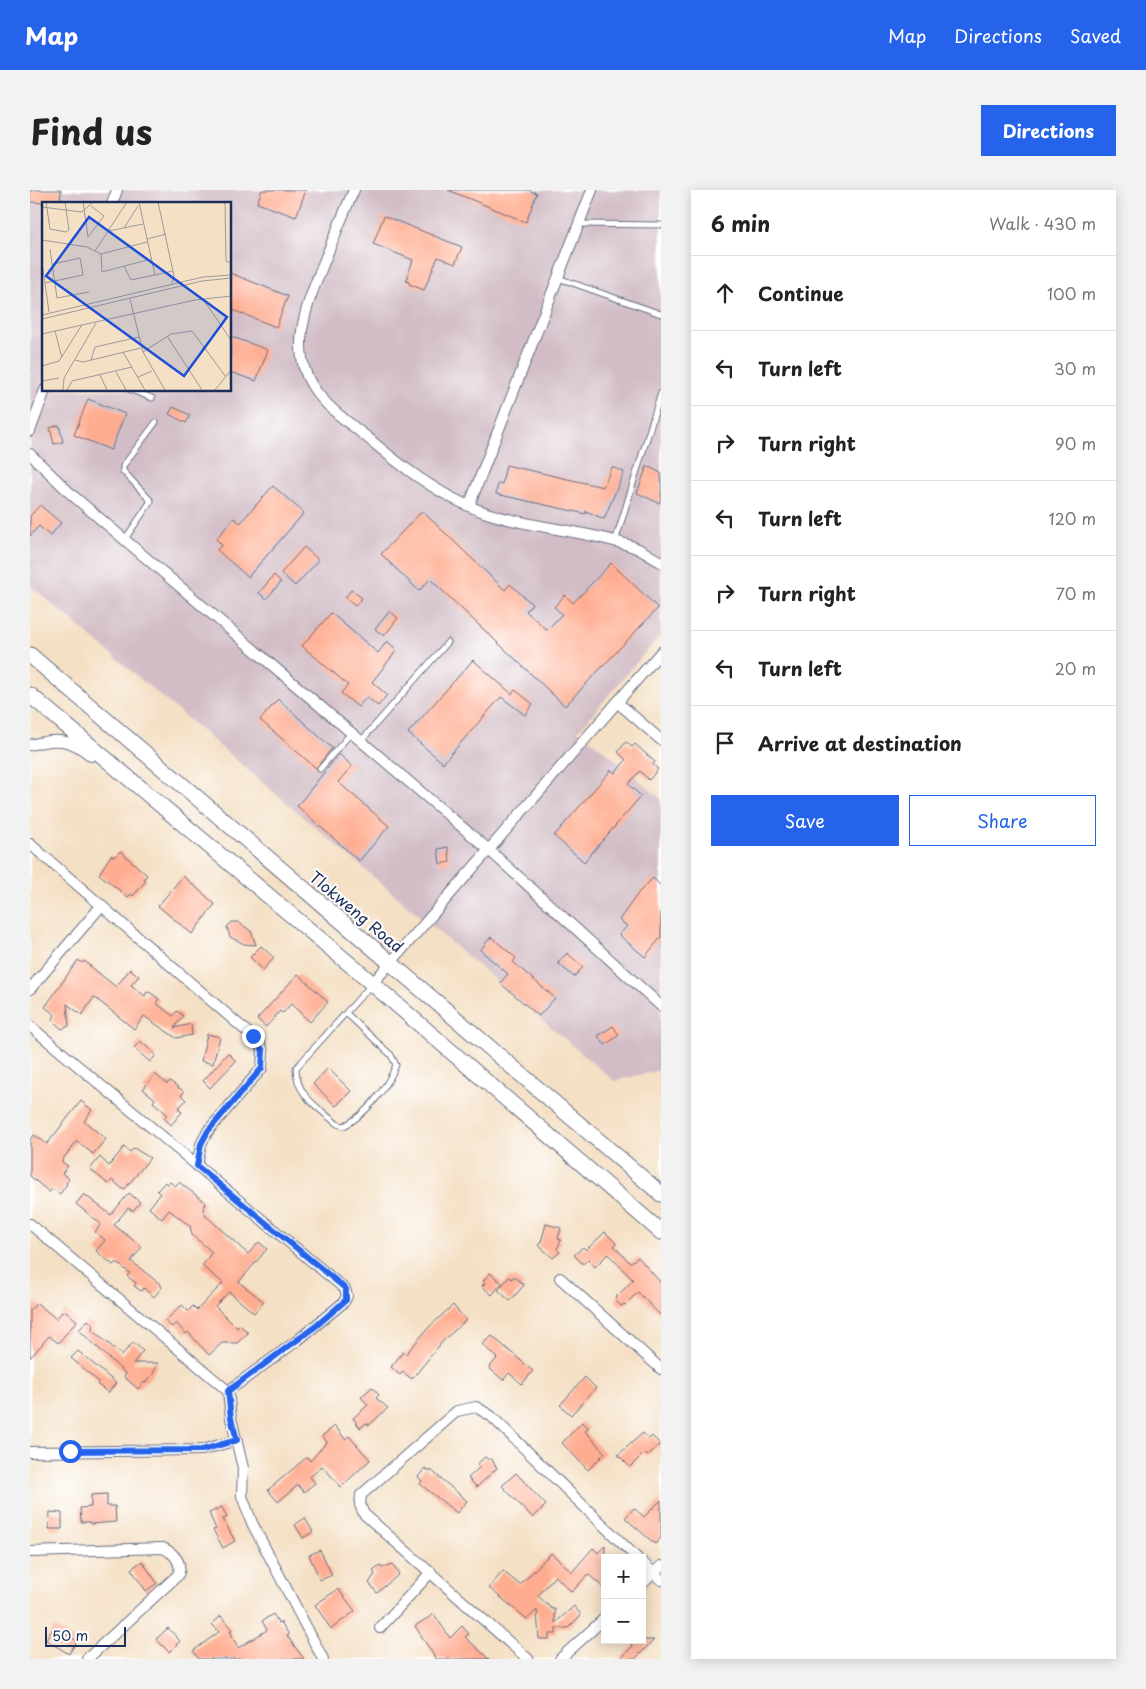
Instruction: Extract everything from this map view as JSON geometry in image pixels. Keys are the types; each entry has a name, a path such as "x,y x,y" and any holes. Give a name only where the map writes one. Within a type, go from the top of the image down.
{"main road":[{"name":"Tlokweng Road","path":"30,655 661,1194"},
{"path":"30,695 372,984 661,1232"}],"street":[{"path":"113,202 117,190"},
{"path":"354,190 305,308 301,339 303,363 315,389 333,408 396,462 469,506 530,525 632,546 661,562"},
{"path":"469,506 592,190"},
{"path":"30,431 45,391"},
{"path":"30,454 71,494 489,850 661,1006"},
{"path":"372,984 661,652"},
{"path":"617,702 661,740"},
{"path":"30,745 55,739 71,743 85,750 144,800 181,828 195,836"},
{"path":"30,844 253,1036 263,1051 262,1068 204,1136 197,1166"},
{"path":"30,989 102,905"},
{"path":"30,1026 346,1289 347,1296 344,1302 316,1326 228,1391"},
{"path":"30,1224 228,1391 231,1418 243,1468 242,1496 252,1523 323,1659"},
{"path":"560,1278 661,1368"},
{"path":"528,1659 364,1514 361,1511 361,1496 450,1418 466,1408 476,1407 491,1416 634,1554"},
{"path":"30,1452 202,1450 237,1440"},
{"path":"30,1552 163,1548 178,1560 180,1569 178,1575 87,1659"},
{"path":"646,1565 658,1573 646,1581"},
{"path":"380,1628 431,1572"},
{"path":"560,1659 601,1622"}],"lane":[{"path":"579,224 661,225"},
{"path":"558,278 661,314"},
{"path":"134,391 152,398"},
{"path":"615,542 661,393"},
{"path":"125,539 151,501 123,471 123,466 156,422"},
{"path":"362,741 448,642"},
{"path":"320,769 352,732"},
{"path":"346,1013 391,1055 396,1065 390,1080 356,1120 344,1126 337,1124 300,1091 296,1081 296,1068 372,984"}],"shaded area":[{"path":"30,190 661,190 661,634 578,731 604,750 661,799 661,1070 614,1081 30,585"}],"building":[{"path":"30,190 61,190 60,202 30,202"},
{"path":"262,190 306,190 296,217 257,203"},
{"path":"448,190 528,190 537,193 526,222"},
{"path":"384,216 462,247 455,264 438,257 424,290 409,284 406,281 413,260 373,244"},
{"path":"231,273 288,296 276,327 231,309"},
{"path":"231,336 268,350 256,381 231,372"},
{"path":"88,399 125,414 111,450 74,435"},
{"path":"173,407 190,415 186,423 169,414"},
{"path":"59,425 63,442 54,444 50,428"},
{"path":"506,465 603,487 612,467 624,472 604,519 586,511 586,514 496,494 498,483 502,484"},
{"path":"647,466 661,473 661,499 659,503 637,493"},
{"path":"273,486 304,513 248,577 217,550 222,545 216,539 234,518 240,523"},
{"path":"40,505 61,523 50,536 39,526 30,536 30,516"},
{"path":"422,511 505,590 510,584 532,604 526,611 547,630 562,614 554,607 565,595 573,603 611,563 658,608 565,706 430,579 419,591 381,554"},
{"path":"304,547 319,560 295,586 281,573"},
{"path":"274,575 281,582 266,599 259,593"},
{"path":"351,590 362,598 355,606 345,598"},
{"path":"390,611 398,618 384,636 375,629"},
{"path":"331,613 378,653 387,641 397,650 372,682 387,695 378,706 367,697 358,707 341,693 348,685 302,646"},
{"path":"473,660 512,694 515,690 533,704 525,715 501,697 443,763 408,733"},
{"path":"278,699 332,748 316,768 260,720"},
{"path":"626,742 632,747 635,744 655,762 653,765 658,769 649,780 640,771 628,784 641,796 584,862 554,836 611,770 615,773 626,760 618,752"},
{"path":"339,754 352,766 338,782 389,826 359,861 297,806"},
{"path":"448,847 450,862 440,864 438,849"},
{"path":"120,851 147,875 144,879 146,881 133,896 131,894 128,897 99,874 111,855 114,857"},
{"path":"183,876 215,904 192,934 158,906"},
{"path":"653,878 661,886 661,937 645,957 619,935 627,926 619,920 639,892"},
{"path":"232,922 238,922 251,931 256,945 244,944 230,937 227,927"},
{"path":"491,937 516,958 513,962 555,998 539,1016 500,983 508,974 480,950"},
{"path":"261,946 274,958 263,970 250,957"},
{"path":"567,953 583,967 574,977 558,963"},
{"path":"78,960 82,963 84,961 116,987 130,969 139,976 131,985 145,996 147,992 151,993 159,999 156,1003 173,1016 177,1011 183,1016 174,1028 191,1024 192,1035 176,1038 144,1016 134,1029 94,997 82,1015 67,1004 69,1026 62,1029 52,1020 55,1015 45,1007"},
{"path":"298,974 328,1002 310,1022 291,1004 283,1013 280,1011 266,1027 257,1019"},
{"path":"613,1026 619,1035 605,1045 598,1036"},
{"path":"207,1034 220,1037 213,1064 201,1061"},
{"path":"140,1041 156,1055 150,1062 134,1048"},
{"path":"228,1053 236,1061 210,1088 203,1081"},
{"path":"328,1068 351,1091 336,1106 313,1084"},
{"path":"155,1074 167,1084 170,1081 184,1092 181,1095 186,1100 178,1109 182,1112 171,1125 164,1118 167,1114 153,1102 155,1099 143,1089"},
{"path":"81,1101 92,1110 84,1121 106,1139 93,1154 77,1141 62,1162 68,1166 62,1173 69,1179 67,1184 60,1194 53,1189 49,1192 30,1176 30,1140 34,1135 47,1144"},
{"path":"124,1147 130,1152 134,1148 150,1158 124,1190 112,1180 108,1184 90,1169 100,1157 109,1166"},
{"path":"165,1182 168,1184 170,1182 175,1186 179,1182 206,1203 203,1208 206,1216 248,1254 259,1242 267,1249 239,1282 264,1302 254,1313 229,1292 215,1306 237,1328 240,1325 248,1333 237,1343 222,1343 209,1355 188,1332 186,1334 176,1323 172,1327 165,1321 182,1305 188,1311 193,1306 197,1310 223,1283 202,1266 212,1252 192,1235 190,1226 169,1210 162,1219 149,1208 160,1194 157,1191"},
{"path":"129,1193 140,1202 133,1211 128,1208 114,1225 142,1247 131,1261 162,1287 154,1297 144,1288 141,1291 134,1286 136,1283 127,1276 130,1273 116,1262 113,1265 96,1251 105,1240 95,1232 101,1224 76,1204 84,1194 111,1215"},
{"path":"546,1224 561,1228 558,1239 561,1240 557,1249 560,1252 553,1258 538,1245 541,1242"},
{"path":"605,1232 616,1243 614,1246 630,1263 638,1257 661,1283 661,1316 638,1292 625,1305 621,1306 615,1300 633,1280 608,1254 595,1267 588,1259 583,1264 574,1255 583,1247 586,1250"},
{"path":"490,1273 502,1283 492,1295 482,1286 485,1283 483,1281"},
{"path":"514,1276 524,1285 510,1301 498,1290 509,1277 512,1279"},
{"path":"37,1303 56,1319 62,1312 66,1311 77,1321 58,1343 49,1336 30,1358 30,1310"},
{"path":"453,1305 466,1320 443,1341 412,1379 403,1372 400,1375 391,1367 403,1352 405,1355 430,1326"},
{"path":"88,1320 94,1326 91,1329 122,1355 133,1342 143,1351 133,1363 158,1363 153,1374 138,1389 124,1377 126,1374 79,1330"},
{"path":"492,1336 533,1371 522,1384 509,1373 503,1380 489,1368 497,1358 482,1344"},
{"path":"78,1351 116,1383 108,1393 97,1384 99,1382 71,1358"},
{"path":"585,1377 596,1388 571,1415 560,1405"},
{"path":"372,1387 379,1395 376,1398 388,1408 369,1425 366,1423 360,1428 353,1418 368,1405 361,1397"},
{"path":"582,1422 589,1428 585,1431 605,1453 588,1470 562,1443"},
{"path":"335,1426 345,1439 349,1436 370,1460 341,1487 322,1466 310,1477 315,1483 304,1492 298,1485 278,1502 268,1490 307,1457 310,1461 327,1442 322,1436"},
{"path":"643,1433 649,1439 652,1436 660,1444 647,1456 644,1453 630,1467 618,1455"},
{"path":"485,1457 489,1460 491,1458 497,1468 477,1487 468,1478 480,1467 477,1464"},
{"path":"425,1468 430,1472 431,1470 467,1501 457,1513 420,1484 422,1481 418,1477"},
{"path":"516,1473 546,1505 533,1518 502,1486"},
{"path":"107,1494 107,1506 115,1506 116,1522 90,1524 90,1522 81,1522 80,1508 91,1507 91,1495"},
{"path":"661,1500 661,1538 655,1544 625,1518 634,1508 644,1517"},
{"path":"222,1507 227,1518 223,1519 235,1541 223,1548 213,1530 216,1529 209,1513"},
{"path":"50,1512 62,1513 62,1529 49,1529"},
{"path":"305,1518 313,1532 303,1538 295,1525"},
{"path":"605,1545 605,1554 601,1554 601,1585 588,1574 572,1592 555,1576 538,1596 552,1609 555,1609 555,1623 574,1606 581,1615 568,1628 556,1628 556,1634 549,1634 549,1639 539,1639 537,1610 527,1619 489,1588 503,1571 520,1585 551,1553 572,1572 593,1548 598,1553"},
{"path":"320,1550 332,1575 320,1580 309,1555"},
{"path":"142,1561 157,1583 146,1591 131,1569"},
{"path":"392,1564 399,1574 377,1593 369,1583 375,1574 373,1571 380,1566 382,1568"},
{"path":"338,1589 355,1611 331,1629 315,1605"},
{"path":"273,1614 279,1623 281,1622 289,1635 287,1636 304,1659 199,1659 193,1651 219,1632 212,1624 221,1616 232,1630 230,1631 238,1648 267,1630 262,1621"},
{"path":"434,1614 450,1638 462,1626 469,1634 465,1637 489,1659 436,1659 415,1626"},
{"path":"54,1627 77,1641 69,1654 46,1640"},
{"path":"168,1628 180,1641 169,1652 156,1639"},
{"path":"646,1640 654,1640 635,1659 620,1659 633,1646 631,1644 646,1644"}],"route":[{"path":"70,1451 202,1450 215,1448 237,1440 231,1418 228,1391 316,1326 346,1300 346,1289 197,1166 204,1136 262,1068 264,1060 263,1051 259,1042 253,1036"}]}
